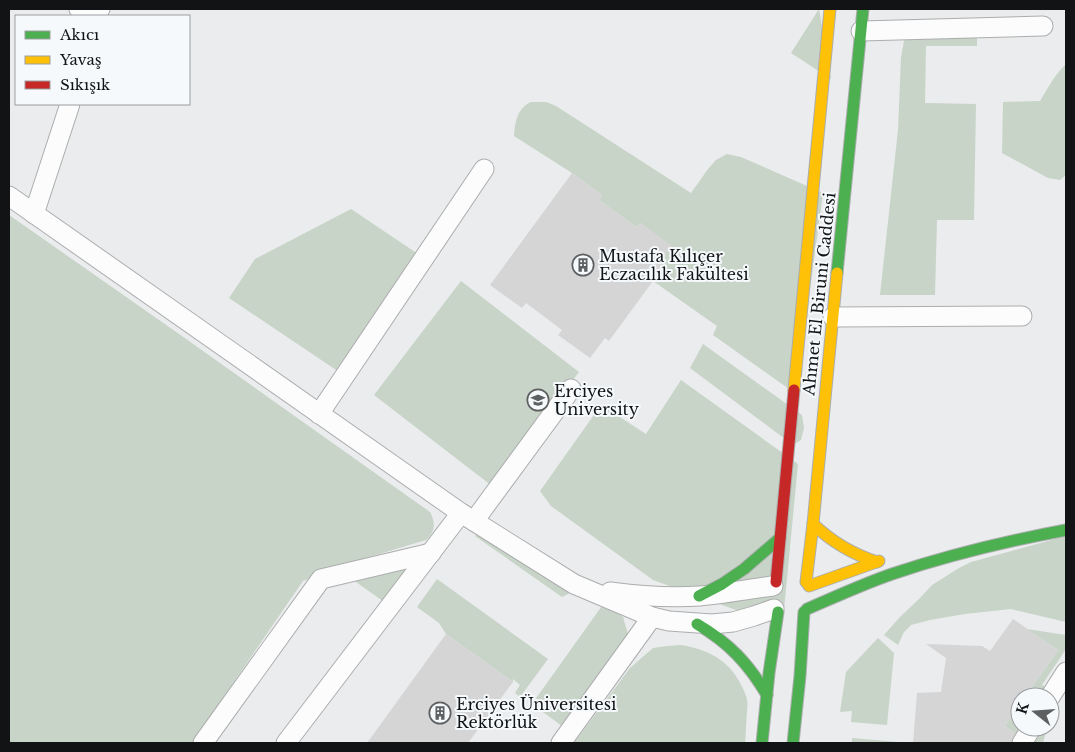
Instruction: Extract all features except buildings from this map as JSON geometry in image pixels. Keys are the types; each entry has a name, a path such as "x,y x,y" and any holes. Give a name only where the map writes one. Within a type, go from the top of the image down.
{"street":[{"path":"78,9 86,11 100,9"},
{"name":"Ahmet El Biruni Caddesi","path":"783,580 780,538 830,9"},
{"name":"Ahmet El Biruni Caddesi","path":"808,584 863,9"},
{"path":"861,31 1043,26"},
{"path":"34,214 70,105"},
{"path":"319,414 484,169"},
{"path":"9,196 468,517 574,584 652,617 669,621 712,624 733,622 754,616 782,614 796,616 864,585 924,565 984,548 1066,530"},
{"path":"833,318 1022,316"},
{"path":"286,743 431,553 468,517 571,389"},
{"path":"808,584 881,560 858,556 841,548 813,524"},
{"path":"699,596 722,584 744,569 780,538"},
{"path":"203,743 321,579 431,553"},
{"path":"574,584 636,596 667,597 699,596 798,577 808,584 812,600 806,610 794,743"},
{"path":"762,743 767,695 782,614 771,600 770,595 783,580"},
{"path":"561,743 652,617"},
{"path":"697,624 736,651 753,672 767,695"},
{"path":"1056,687 1066,672"}],"shaded area":[{"path":"819,9 831,79 791,53"},
{"path":"915,31 977,31 977,46 926,46 925,103 976,104 974,220 937,220 935,295 880,295 898,130 901,57 904,41"},
{"path":"1066,64 1066,175 1060,180 1048,178 1002,153 1003,102 1040,101 1055,77"},
{"path":"531,102 546,102 556,106 691,193 716,160 727,154 741,157 823,193 796,394 713,335 717,326 653,281 664,266 659,263 671,246 640,223 636,227 599,200 602,195 572,173 514,136 516,121 520,112"},
{"path":"351,209 424,258 345,376 229,298 255,259"},
{"path":"9,215 430,512 432,516 433,531 426,540 336,567 303,581 192,743 9,743"},
{"path":"461,281 579,372 492,486 374,395"},
{"path":"703,344 802,415 804,428 801,440 793,445 690,368"},
{"path":"681,380 798,464 784,610 760,616 736,610 653,580 551,506 540,491 601,405 646,434"},
{"path":"480,531 572,587 568,594 562,597 475,536"},
{"path":"1066,536 1066,622 1011,609 965,614 911,625 904,632 898,645 884,635 932,585 959,568 971,562"},
{"path":"422,556 387,604 356,582 359,573"},
{"path":"437,579 548,659 520,697 515,693 520,685 513,679 513,682 446,634 439,623 417,607"},
{"path":"604,603 623,617 628,634 562,726 532,704"},
{"path":"1027,629 1066,635 1066,649 1042,685 1046,687 1032,687 1058,650"},
{"path":"878,638 894,653 887,725 851,722 852,711 840,712 846,672"},
{"path":"681,645 699,649 715,656 734,673 744,690 747,701 745,743 574,743 630,668 653,648"},
{"path":"1010,719 1010,730 1005,726"},
{"path":"1020,737 1044,737 1043,743 1027,742"},
{"path":"852,738 910,743 852,743"}],"traffic: fast":[{"path":"837,273 863,9"},
{"path":"807,609 870,582 913,567 978,549 1066,530"},
{"path":"699,596 722,584 744,569 780,538"},
{"path":"762,743 769,673 778,612"},
{"path":"793,743 804,612"},
{"path":"697,624 728,646 745,663 767,695"}],"traffic: slow":[{"path":"794,390 830,9"},
{"path":"806,582 837,273"},
{"path":"813,524 843,547 877,562"},
{"path":"809,586 879,561"}],"traffic: jam":[{"path":"776,582 794,390"}],"place":[{"name":"Mustafa Kılıçer Eczacılık Fakültesi","path":"583,265"},
{"name":"Erciyes University","path":"538,400"},
{"name":"Erciyes Üniversitesi Rektörlük","path":"440,713"}]}
